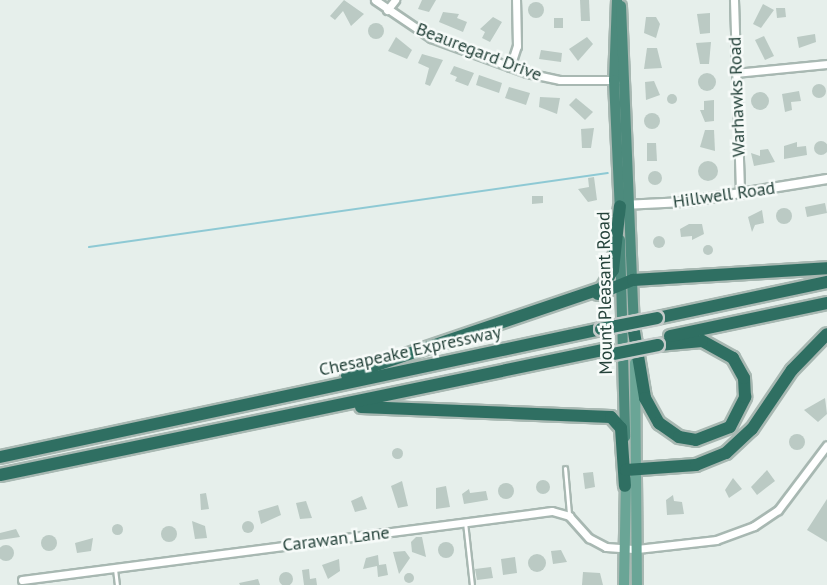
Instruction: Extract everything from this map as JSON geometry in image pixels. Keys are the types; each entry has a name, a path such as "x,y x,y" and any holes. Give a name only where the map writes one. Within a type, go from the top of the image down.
{"highway":[{"name":"Mount Pleasant Road","path":"618,0 614,80 633,280 634,332"},
{"name":"Mount Pleasant Road","path":"618,0 626,80 622,286 632,470"},
{"path":"538,312 609,281 625,205"},
{"path":"309,390 538,312 622,286 633,280 827,268"},
{"name":"Chesapeake Expressway","path":"0,457 827,282"},
{"path":"0,475 657,342 827,303"},
{"path":"634,332 645,398 664,429 696,440 730,427 746,397 744,378 733,358 702,341 657,342"},
{"path":"632,470 696,465 726,453 747,435 792,370 827,334"},
{"path":"250,423 378,406 611,417 621,428 625,486"}],"main road":[{"name":"Mount Pleasant Road","path":"634,332 632,470 637,585"},
{"name":"Mount Pleasant Road","path":"624,585 625,486 632,470"}],"street":[{"name":"Beauregard Drive","path":"375,0 431,38 510,67 560,80 626,80"},
{"path":"387,10 395,0"},
{"path":"510,67 516,46 516,0"},
{"name":"Warhawks Road","path":"734,0 740,194"},
{"path":"736,74 827,64"},
{"name":"Hillwell Road","path":"625,205 740,194 827,179"},
{"path":"569,516 595,543 625,549 716,540 754,526 787,501 827,445"},
{"name":"Carawan Lane","path":"22,580 552,511 569,516"}],"lane":[{"path":"565,468 569,516"},
{"path":"465,522 472,585"},
{"path":"114,568 117,585"}],"building":[{"path":"344,0 364,14 351,26 343,11 335,20 330,16"},
{"path":"422,0 436,0 429,12 418,9"},
{"path":"580,0 589,0 590,21 581,21"},
{"path":"536,2 542,4 544,10 542,16 536,18 530,16 528,10 530,4"},
{"path":"763,4 774,10 761,28 753,24"},
{"path":"776,8 785,8 786,17 777,18"},
{"path":"443,12 459,14 457,18 467,22 463,32 439,22"},
{"path":"710,13 710,33 700,34 697,14"},
{"path":"493,17 502,22 490,42 482,38 485,32 480,29"},
{"path":"646,17 656,17 660,24 656,38 644,33"},
{"path":"554,18 563,18 563,28 554,28"},
{"path":"373,23 379,23 384,31 382,37 373,39 368,34 368,28"},
{"path":"815,34 816,42 799,48 797,37"},
{"path":"764,36 774,56 765,60 755,40"},
{"path":"396,37 412,50 407,59 388,51"},
{"path":"587,37 593,44 578,61 569,49"},
{"path":"711,42 709,64 700,64 696,43"},
{"path":"647,48 657,48 662,68 644,69"},
{"path":"541,50 562,53 561,62 539,59"},
{"path":"422,54 443,60 430,86 425,84 429,68 418,63"},
{"path":"454,66 474,73 468,86 455,81 457,77 450,74"},
{"path":"707,73 713,76 716,82 713,88 707,91 701,88 698,82 701,76"},
{"path":"479,75 502,83 499,93 476,85"},
{"path":"654,81 660,95 646,100 645,82"},
{"path":"816,84 822,84 826,91 822,98 816,98 812,94 812,88"},
{"path":"509,87 530,93 526,105 505,98"},
{"path":"799,91 801,101 791,102 792,110 785,112 782,94"},
{"path":"760,92 766,95 769,101 766,107 760,110 754,107 751,101 754,95"},
{"path":"672,94 676,95 676,103 672,104 668,103 667,99 668,95"},
{"path":"540,97 560,98 557,114 539,107"},
{"path":"576,98 593,112 585,120 569,105"},
{"path":"714,100 714,121 705,122 700,110 704,110 704,101"},
{"path":"652,113 660,121 652,129 644,121"},
{"path":"594,128 591,148 582,148 581,129"},
{"path":"705,130 714,130 715,151 700,147"},
{"path":"818,141 824,141 828,148 824,155 818,155 814,151 814,145"},
{"path":"797,142 797,147 806,146 807,155 784,159 784,146"},
{"path":"647,143 656,143 657,161 647,161"},
{"path":"768,149 775,162 754,166 751,153 760,156 760,150"},
{"path":"708,161 715,164 718,171 715,178 708,181 701,178 698,171 701,164"},
{"path":"652,171 658,171 662,178 658,185 652,185 648,181 648,175"},
{"path":"594,177 597,200 588,202 578,189 589,187 588,178"},
{"path":"532,196 543,196 543,203 532,204"},
{"path":"825,203 827,213 807,217 805,207"},
{"path":"784,208 790,210 792,216 790,222 784,224 778,222 776,216 778,210"},
{"path":"762,210 764,223 755,225 752,232 748,217"},
{"path":"689,224 702,224 704,234 692,240 692,236 681,237 680,229"},
{"path":"661,236 665,242 661,248 657,248 653,240"},
{"path":"708,245 712,246 712,254 708,255 704,254 703,250 704,246"},
{"path":"825,398 827,414 818,422 804,410"},
{"path":"794,434 800,434 805,442 803,448 794,450 789,445 789,439"},
{"path":"397,448 401,449 401,457 397,458 393,457 392,453 393,449"},
{"path":"767,470 775,481 757,495 751,487"},
{"path":"593,472 595,487 585,489 583,473"},
{"path":"733,478 742,489 729,498 725,490"},
{"path":"543,480 548,482 550,487 548,492 543,494 538,492 536,487 538,482"},
{"path":"402,481 408,506 398,508 391,486"},
{"path":"506,483 512,485 514,491 512,497 506,499 500,497 498,491 500,485"},
{"path":"446,486 450,507 436,509 436,488"},
{"path":"469,489 470,493 486,491 488,500 464,504 462,494"},
{"path":"206,493 209,509 201,510 200,494"},
{"path":"673,495 674,501 682,502 684,514 667,515 666,500"},
{"path":"362,496 367,509 355,512 351,501"},
{"path":"827,499 827,542 807,530"},
{"path":"306,501 312,518 300,519 296,503"},
{"path":"278,505 281,515 261,524 258,511"},
{"path":"192,521 205,526 207,538 195,539"},
{"path":"250,521 254,527 250,533 246,533 242,525"},
{"path":"117,524 121,525 121,533 117,534 113,533 112,529 113,525"},
{"path":"169,526 177,534 169,542 161,534"},
{"path":"16,529 20,537 0,540 0,533"},
{"path":"49,535 55,537 57,543 55,549 49,551 43,549 41,543 43,537"},
{"path":"416,537 422,537 426,557 412,552 411,542"},
{"path":"93,538 91,551 77,553 75,543"},
{"path":"446,542 452,544 454,550 452,556 446,558 440,556 438,550 440,544"},
{"path":"6,545 14,553 6,561 -2,553"},
{"path":"561,550 567,562 553,564 551,551"},
{"path":"405,551 410,558 399,574 393,552"},
{"path":"537,554 543,557 546,563 543,569 537,572 531,569 528,563 531,557"},
{"path":"378,555 379,565 386,564 388,575 378,577 377,566 363,569 366,558"},
{"path":"515,557 517,573 503,575 501,559"},
{"path":"339,559 340,571 328,579 322,565"},
{"path":"491,567 493,578 477,580 475,569"},
{"path":"309,569 310,579 316,578 317,585 304,585 302,570"},
{"path":"283,572 289,572 293,579 289,586 283,586 279,582 279,576"},
{"path":"583,572 600,573 603,585 582,585"},
{"path":"409,573 413,574 413,582 409,583 405,582 404,578 405,574"},
{"path":"258,579 260,585 240,585 239,583"}],"waterway":[{"path":"89,247 608,173"}]}
